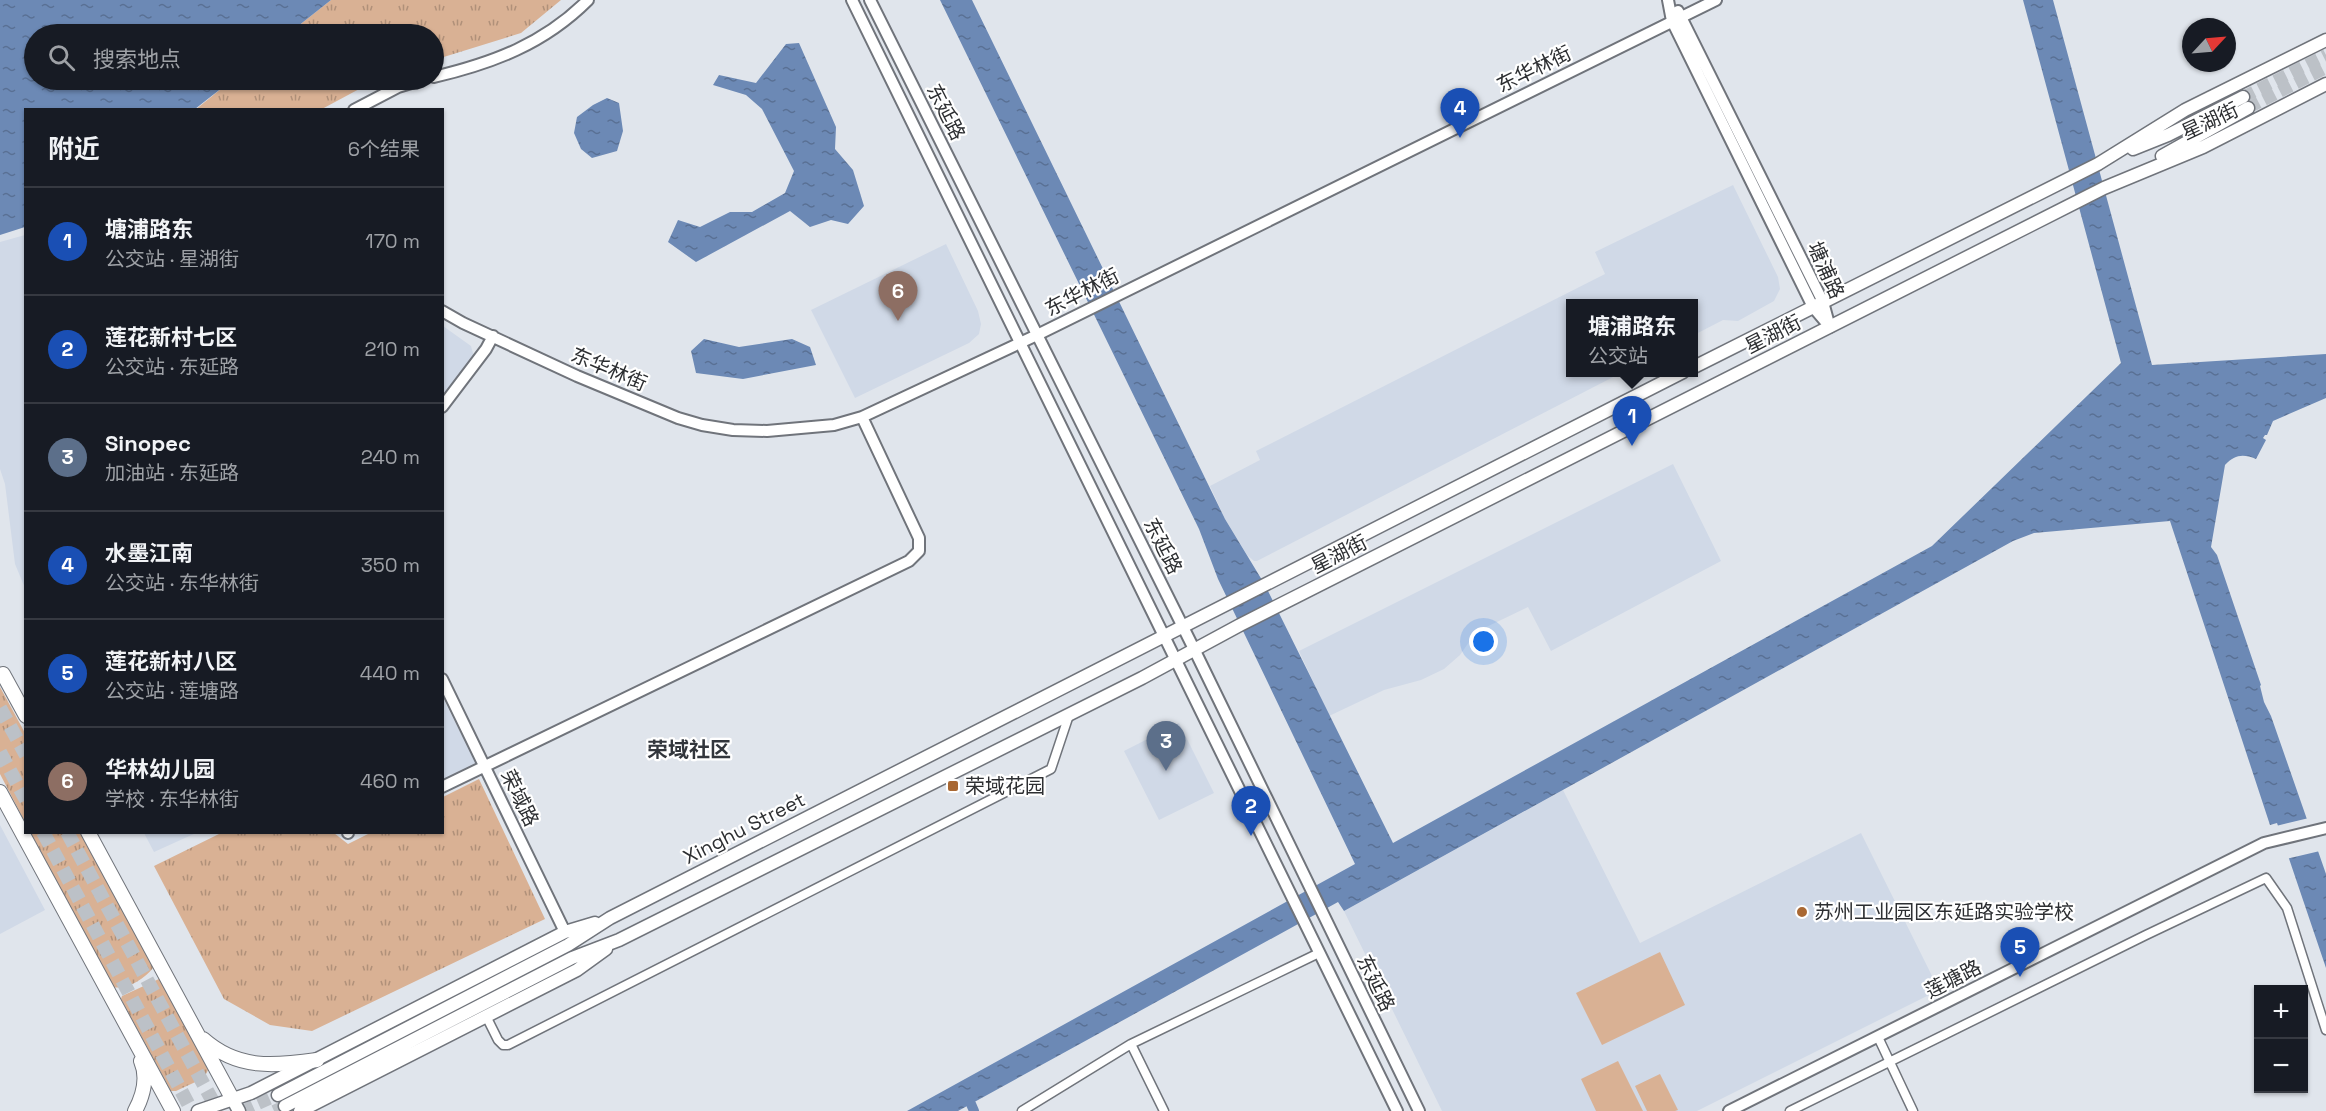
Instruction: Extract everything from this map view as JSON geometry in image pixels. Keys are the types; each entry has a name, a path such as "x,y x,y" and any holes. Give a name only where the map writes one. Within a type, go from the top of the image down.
{"highway":[{"path":"3,674 24,712"},
{"path":"0,792 173,1111"},
{"path":"89,834 236,1105"},
{"path":"122,1017 143,1066 143,1091 135,1111"},
{"path":"196,1032 213,1048 254,1064 268,1065 317,1060"}],"main road":[{"name":"星湖街","path":"1698,365 2101,162 2184,110 2326,40"},
{"name":"星湖街","path":"1240,626 2119,180 2203,147 2326,84"},
{"path":"2101,162 2246,103 2119,180"},
{"name":"星湖街","path":"1230,603 1673,377"},
{"name":"Xinghu Street","path":"1230,603 610,918 568,945 282,1100 572,958 619,940 1176,661 1240,626"},
{"path":"198,1111 236,1105 251,1094 564,932 610,918"},
{"path":"300,1111 578,970 619,940"},
{"path":"314,1111 329,1096"}],"street":[{"path":"444,74 501,58 557,26 588,0"},
{"name":"东延路","path":"852,0 1397,1111"},
{"name":"东延路","path":"870,0 1195,651 1419,1111"},
{"name":"塘浦路","path":"1668,0 1830,327"},
{"name":"东华林街","path":"444,313 577,376 678,418 733,430 767,431 834,425 862,417 1019,344 1716,0"},
{"path":"358,108 392,90"},
{"path":"444,404 486,349 493,336"},
{"path":"444,786 909,561 919,551 919,538 862,417"},
{"name":"荣域路","path":"444,683 564,932"},
{"path":"487,1018 498,1040 503,1045 508,1045 1051,769 1069,715"},
{"name":"莲塘路","path":"1729,1111 2264,843 2325,828"},
{"path":"1790,1111 2266,878 2288,908 2326,1030"},
{"path":"1022,1111 1131,1044 1319,953"},
{"path":"1878,1037 1913,1111"},
{"path":"1131,1044 1164,1111"}],"shaded area":[{"path":"1733,185 1778,277 1780,289 1774,301 1738,321 1723,320 1698,333 1698,299 1566,299 1566,377 1613,377 1257,561 1247,555 1225,519 1210,486 1260,460 1256,451 1605,274 1595,252"},
{"path":"24,236 24,586 15,564 5,484 0,469 0,242"},
{"path":"946,244 978,311 981,324 979,334 969,343 855,398 811,310"},
{"path":"444,327 471,346 474,357 444,397"},
{"path":"1673,464 1721,561 1551,651 1528,607 1476,632 1460,655 1444,669 1421,680 1384,690 1329,716 1299,651"},
{"path":"444,700 477,766 444,781"},
{"path":"1179,723 1214,793 1159,820 1124,751"},
{"path":"1563,790 1640,943 1861,833 1939,990 1697,1111 1442,1111 1344,911"},
{"path":"0,825 45,910 0,934"},
{"path":"145,834 194,834 154,852"}],"green space":[{"path":"331,0 561,0 521,33 444,57 444,24 301,24"},
{"path":"220,90 357,90 324,108 197,108"},
{"path":"0,687 24,731 24,820 0,774"},
{"path":"479,779 545,919 312,1031 270,1025 224,999 154,866 219,834 335,834 348,844 368,834 444,834 444,796"},
{"path":"32,834 81,834 152,965 153,968 135,983 124,987 113,987"},
{"path":"1660,952 1685,1005 1602,1045 1576,993"},
{"path":"159,979 162,980 209,1068 204,1078 176,1091 171,1091 121,999 122,996"},
{"path":"1618,1061 1643,1111 1596,1111 1581,1079"},
{"path":"1660,1074 1678,1110 1647,1111 1635,1086"}],"water":[{"path":"0,0 331,0 301,24 24,24 24,90 219,90 196,108 24,108 24,227 0,235"},
{"path":"940,0 972,0 1225,519 1265,585 1393,843 1932,546 2121,363 2023,0 2053,0 2152,365 2326,354 2326,398 2273,421 2267,435 2263,438 2266,440 2256,459 2240,456 2225,465 2211,547 2217,555 2261,685 2264,702 2271,716 2326,874 2326,968 2277,823 2270,825 2170,521 2034,533 2013,541 1344,911 1338,902 958,1111 907,1111 1355,864 1218,579 1199,529"},
{"path":"799,43 836,127 835,149 853,170 864,206 848,224 831,220 810,227 790,211 696,262 668,242 678,220 700,227 730,212 752,212 785,193 794,171 762,109 746,95 713,85 719,75 756,83 786,44"},
{"path":"607,98 619,103 623,131 617,151 592,158 581,149 574,133 577,117"},
{"path":"704,339 739,347 792,339 810,347 816,365 743,379 696,373 691,351"}],"pier":[{"path":"2309,818 2320,851 2286,859 2276,826"}],"waterway":[{"path":"971,1104 974,1111"}],"tunnel":[{"path":"2243,97 2326,55"},
{"path":"2248,108 2326,68"},
{"path":"0,708 24,751"},
{"path":"0,752 24,796"},
{"path":"44,834 192,1111"},
{"path":"68,834 218,1111"},
{"path":"242,1111 278,1095"},
{"path":"274,1111 285,1106"}],"place":[{"name":"水墨江南","path":"1460,138"},
{"name":"华林幼儿园","path":"898,321"},
{"name":"塘浦路东","path":"1632,446"},
{"name":"Sinopec","path":"1166,771"},
{"name":"荣域花园","path":"953,786"},
{"name":"莲花新村七区","path":"1251,836"},
{"name":"苏州工业园区东延路实验学校","path":"1802,912"},
{"name":"莲花新村八区","path":"2020,977"}],"district":[{"name":"荣域社区","path":"689,749"}]}
